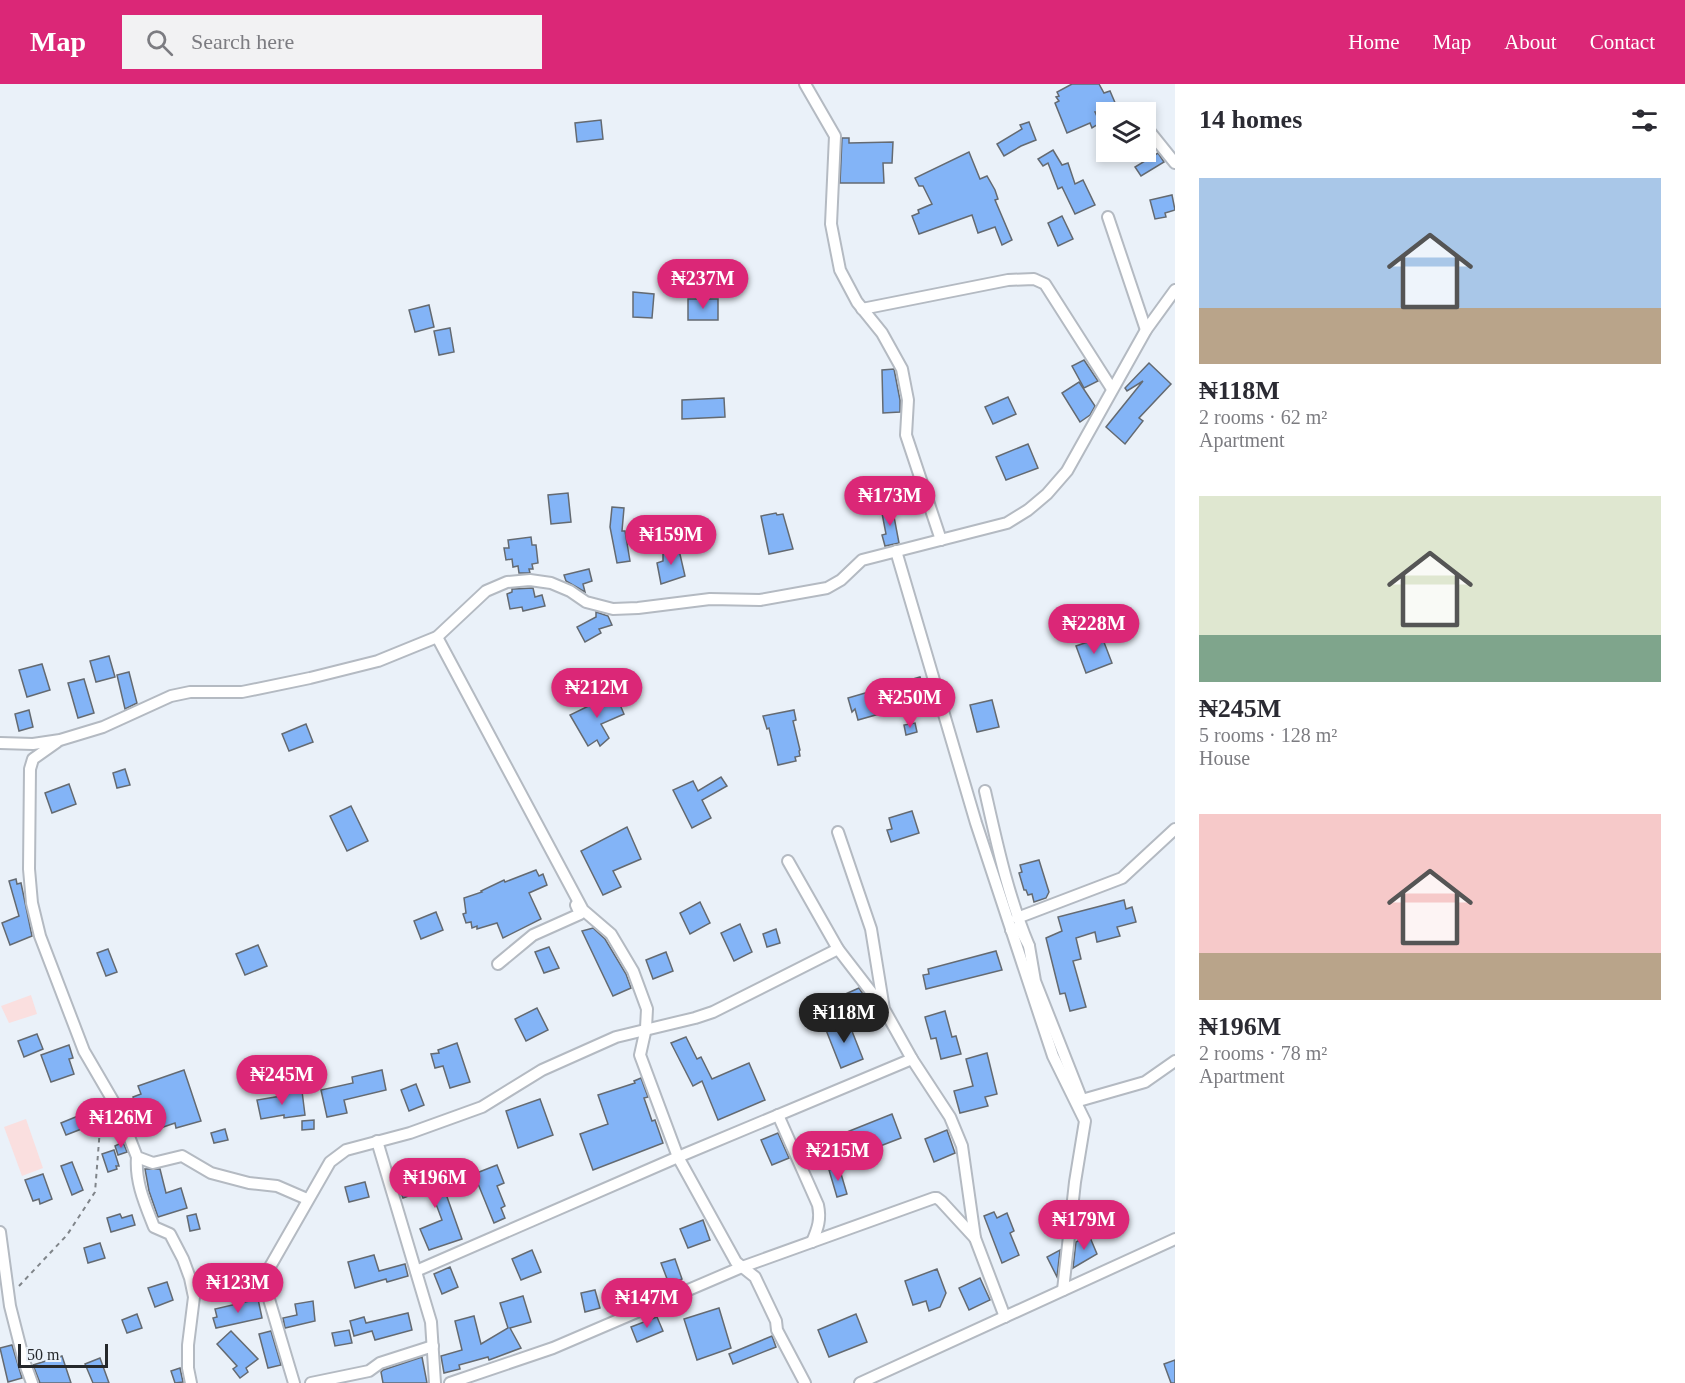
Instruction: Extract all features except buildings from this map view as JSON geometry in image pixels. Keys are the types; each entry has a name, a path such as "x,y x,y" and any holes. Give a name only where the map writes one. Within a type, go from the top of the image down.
{"street":[{"path":"805,84 835,136 831,224 840,270 862,309 882,333 902,369 908,400 906,435 942,540"},
{"path":"1156,139 1175,163"},
{"path":"1108,217 1146,330"},
{"path":"862,309 1008,280 1034,279 1045,284 1112,389"},
{"path":"0,743 33,744 60,740 103,727 171,696 190,692 242,692 378,661 437,637 486,591 507,582 530,580 551,583 570,591 586,602 613,609 710,599 760,600 827,588 841,580 862,560 1007,523 1041,500 1067,471 1146,330 1175,290"},
{"path":"896,551 976,822 1011,930 1053,1056 1085,1121 1075,1182 1063,1290"},
{"path":"437,637 583,910 611,934 633,971 647,1009 646,1028 640,1055 678,1158 736,1262 755,1277 776,1321 777,1330 805,1383"},
{"path":"60,740 33,759 30,769 29,869 32,903 40,936 80,1040 119,1111 137,1157 136,1172 139,1185 154,1227 171,1234 190,1278 194,1297 188,1345 188,1368 191,1383"},
{"path":"985,791 1003,872 1017,918 1029,946 1035,981 1082,1100 1145,1082 1175,1060"},
{"path":"1017,918 1122,878 1175,829"},
{"path":"838,832 871,929 884,1009"},
{"path":"788,861 838,949 884,1009 912,1059 950,1117 962,1146 975,1238 1005,1317"},
{"path":"498,964 533,935 580,914 558,864"},
{"path":"1011,930 1018,927 1029,946"},
{"path":"294,1383 263,1279 330,1162 346,1150 410,1133 482,1107 542,1070 616,1037 713,1012 838,949"},
{"path":"416,1271 912,1059"},
{"path":"778,1115 818,1205 819,1227 812,1242"},
{"path":"377,1141 431,1322 435,1383"},
{"path":"137,1157 153,1163 182,1156 211,1173 249,1183 276,1186 307,1199"},
{"path":"450,1383 553,1348 742,1267 937,1198 975,1238"},
{"path":"0,1234 9,1297 24,1361 32,1383"},
{"path":"860,1383 1175,1239"},
{"path":"311,1383 369,1371 380,1364 433,1346"}],"path":[{"path":"9,1297 67,1235 94,1192 104,1085"}],"shaded area":[{"path":"31,995 37,1014 9,1023 1,1006"},
{"path":"26,1119 43,1168 22,1176 4,1127"}]}
